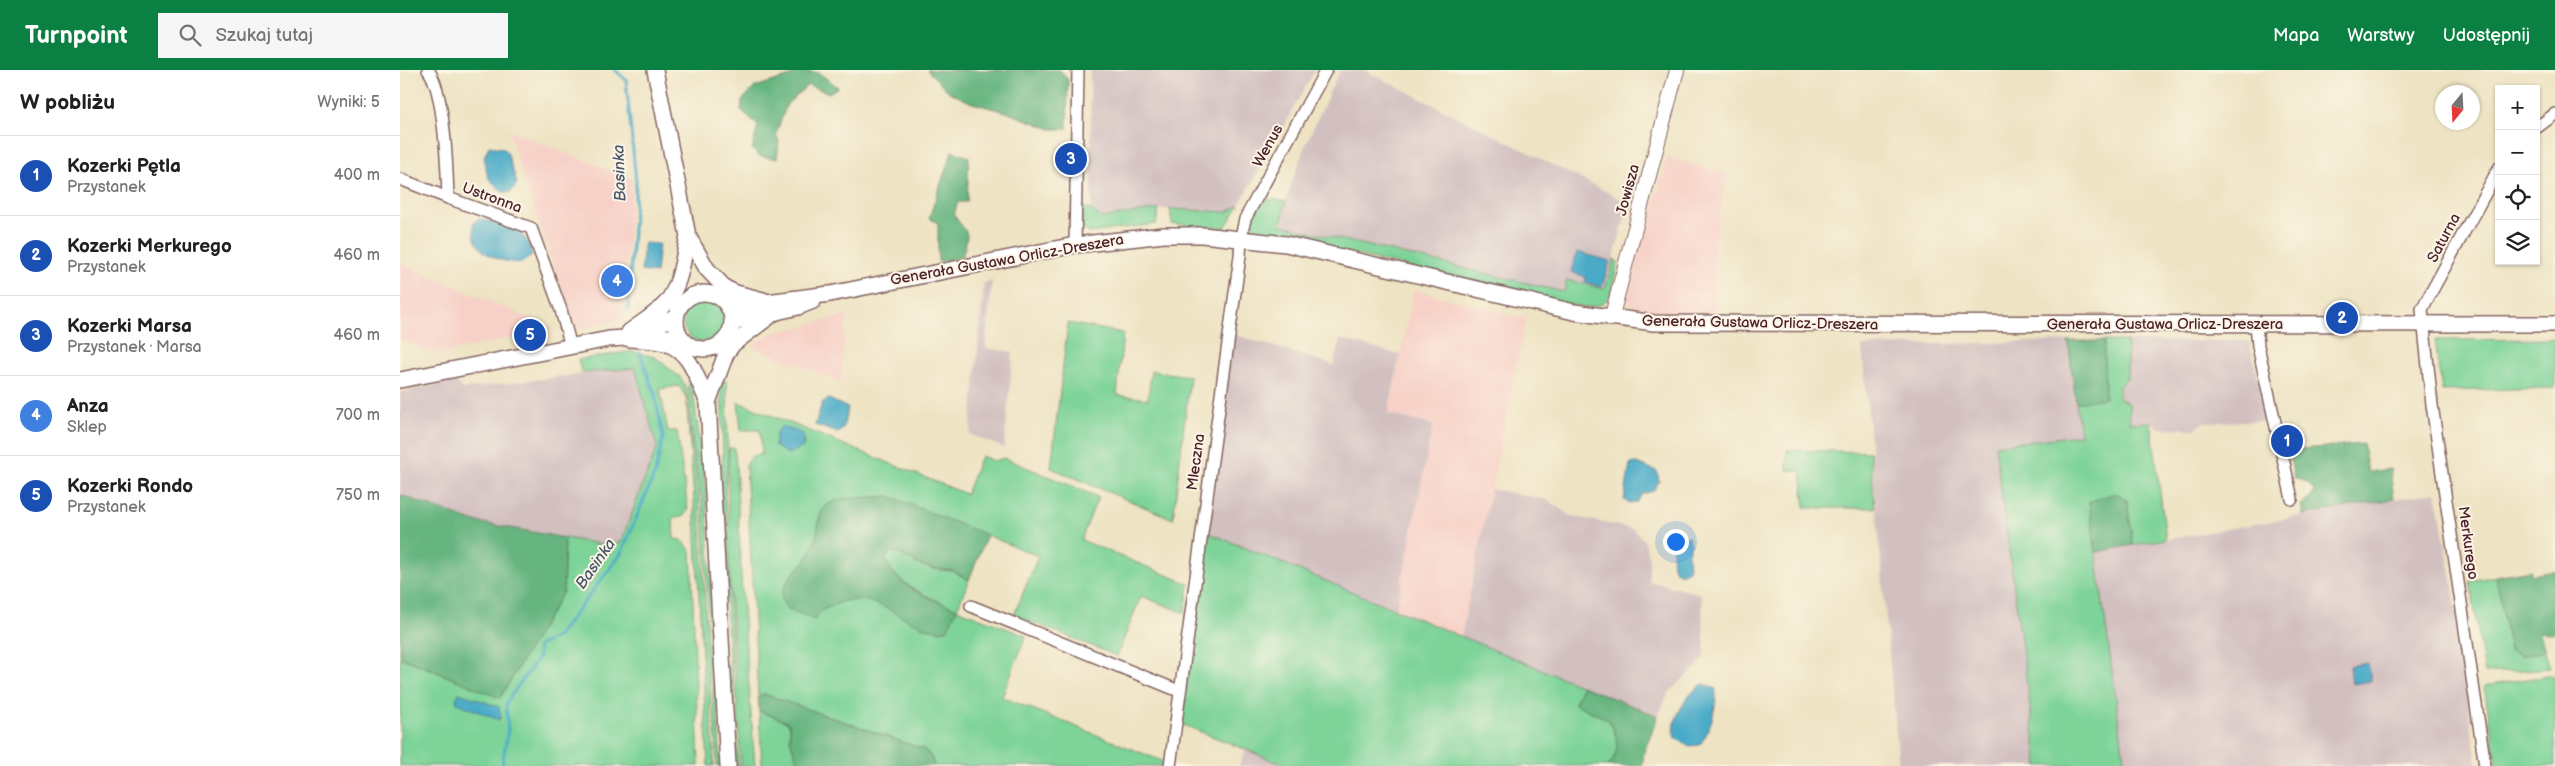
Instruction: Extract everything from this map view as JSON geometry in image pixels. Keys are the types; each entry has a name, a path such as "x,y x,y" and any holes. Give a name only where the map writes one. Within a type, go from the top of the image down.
{"main road":[{"path":"629,335 656,336 686,342 704,350 717,346 724,341 732,325 728,306 712,294 703,283 689,243 654,70"},
{"name":"Generała Gustawa Orlicz-Dreszera","path":"728,306 798,307 830,294 1075,245 1164,235 1241,237 1325,252 1610,319 1654,323 1720,325 2555,324"},
{"path":"689,243 687,293 676,318 676,329 697,352 707,387 728,766"},
{"path":"689,243 707,269 725,288 773,307 733,344 707,387"},
{"path":"629,335 667,302 680,274 689,243"},
{"path":"683,302 696,294 712,294"},
{"name":"Generała Gustawa Orlicz-Dreszera","path":"732,325 773,307"},
{"path":"400,380 629,335 676,318"},
{"path":"629,335 666,343 675,348 682,353 707,387"},
{"path":"707,387 717,346"}],"street":[{"name":"Ustronna","path":"428,70 437,91 448,198 531,228 561,310 570,347"},
{"path":"1075,245 1078,70"},
{"name":"Wenus","path":"1241,237 1245,219 1326,70"},
{"name":"Jowisza","path":"1610,319 1677,70"},
{"path":"2540,125 2555,114"},
{"name":"Saturna","path":"2423,324 2422,309 2495,175"},
{"path":"400,179 448,198"},
{"name":"Mleczna","path":"1170,766 1240,256 1241,237"},
{"path":"2256,324 2258,346 2292,499"},
{"name":"Merkurego","path":"2423,324 2485,766"},
{"path":"971,606 1179,691"}],"shaded area":[{"path":"1090,70 1315,70 1239,205 1227,212 1159,209 1101,219 1092,210"},
{"path":"1340,70 1364,70 1629,203 1605,289 1568,280 1564,292 1281,225 1282,212 1304,148"},
{"path":"508,130 632,179 623,318 581,329 572,322"},
{"path":"1667,157 1727,174 1714,246 1713,316 1636,312 1627,299"},
{"path":"400,263 554,329 437,354 400,339"},
{"path":"992,281 985,348 1013,352 1004,448 970,434 984,283"},
{"path":"1414,290 1526,319 1461,637 1396,610 1432,425 1388,414"},
{"path":"847,315 840,382 751,346 770,334"},
{"path":"1232,334 1334,365 1340,339 1400,355 1388,414 1433,425 1396,610 1209,533 1217,444"},
{"path":"2068,341 2080,435 1995,445 2038,766 1899,766 1862,346"},
{"path":"2127,341 2249,341 2270,424 2265,421 2204,422 2195,429 2159,428 2151,422 2129,423 2129,404 2119,398 2119,386 2127,377"},
{"path":"635,367 657,447 621,542 600,544 472,521 400,495 400,392 455,381 463,389"},
{"path":"1491,489 1547,500 1571,516 1633,529 1644,540 1649,559 1649,581 1701,594 1705,654 1699,664 1669,692 1658,716 1461,637"},
{"path":"2436,492 2452,581 2477,766 2125,766 2096,552"},
{"path":"1246,749 1287,766 1239,766"}],"green space":[{"path":"797,70 819,73 838,87 829,93 808,85 787,104 776,134 779,142 777,159 759,156 752,149 758,125 741,110 742,100 755,87 790,76"},
{"path":"927,70 1060,70 1068,80 1067,129 1051,129 1006,112 972,103 949,92"},
{"path":"952,151 969,157 967,202 958,202 954,215 967,234 967,237 962,257 938,262 938,223 929,218"},
{"path":"1274,199 1286,202 1281,225 1564,292 1567,280 1605,289 1614,259 1618,262 1610,295 1601,304 1593,307 1583,307 1253,231 1250,222 1255,208 1264,201"},
{"path":"1239,205 1225,228 1172,224 1170,209 1227,212"},
{"path":"1082,207 1092,210 1101,218 1159,209 1156,224 1089,233 1082,228"},
{"path":"704,300 719,306 725,321 719,336 704,342 689,336 683,321 689,306"},
{"path":"1068,323 1123,333 1117,395 1148,399 1151,371 1190,376 1173,519 1051,468"},
{"path":"2555,339 2555,388 2442,391 2435,340"},
{"path":"2068,341 2104,341 2105,398 2076,403"},
{"path":"2104,341 2127,341 2127,378 2119,386 2119,398 2129,404 2130,423 2151,422 2166,539 2133,545 2127,500 2089,502 2125,766 2038,766 1995,445 2080,435 2076,403 2105,397"},
{"path":"631,351 655,357 681,378 686,388 699,495 714,766 708,766 694,499 686,397 679,386 660,389 668,431 677,431 688,510 683,517 673,518 674,539 682,540 691,551 699,766 400,766 400,657 500,698 563,592 565,538 600,544 621,542 657,447 635,368 582,373 578,360"},
{"path":"721,379 727,382 728,456 725,495 734,707 739,766 735,766 720,493 723,451"},
{"path":"692,384 706,491 721,766 717,766 702,499 693,446 688,385"},
{"path":"738,402 966,494 981,456 994,461 1004,458 1098,497 1081,540 1189,584 1185,613 1141,596 1117,656 1014,615 1038,556 889,496 840,500 819,515 819,524 812,549 803,564 789,577 818,612 839,602 852,599 865,600 891,608 940,631 947,630 957,609 1026,636 1002,697 1162,761 1164,766 934,766 931,756 923,749 764,694 758,696 746,465 752,456 762,454 760,430 741,430","holes":["782,426 804,437 803,447 775,446 776,433"]},
{"path":"2363,444 2368,472 2390,469 2394,499 2303,515 2301,505 2312,496 2314,491 2307,482 2294,478 2288,450"},
{"path":"729,448 734,448 736,463 742,594 755,766 741,766 729,567"},
{"path":"1787,450 1870,452 1875,508 1805,508 1801,471 1787,470"},
{"path":"2112,494 2118,494 2127,500 2133,545 2096,552 2089,502"},
{"path":"400,495 472,521 565,538 563,592 500,698 400,657"},
{"path":"889,496 987,535 969,580 953,571 933,569 890,551 886,559 896,577 905,584 926,596 957,609 947,630 933,630 863,600 848,600 832,606 822,611 815,620 786,608 782,600 782,593 790,579 811,553 821,514 825,506 847,498"},
{"path":"1209,533 1582,686 1575,704 1609,720 1617,743 1615,755 1608,766 1287,766 1181,724"},
{"path":"890,551 933,569 953,571 969,580 957,609 926,596 905,584 890,568 886,559"},
{"path":"2530,570 2532,575 2555,571 2555,632 2552,634 2540,632 2545,651 2522,656 2510,651 2496,576"},
{"path":"2496,576 2510,651 2522,656 2545,651 2550,668 2485,673 2470,581"},
{"path":"2553,675 2555,681 2555,766 2497,766 2484,686"},
{"path":"1582,686 1658,716 1644,752 1642,766 1608,766 1617,749 1616,738 1609,720 1575,704"},
{"path":"764,694 923,749 931,756 934,766 799,766 790,739 790,726 787,722 759,711 758,696"},
{"path":"759,711 787,722 790,726 790,739 799,766 762,766"}],"water":[{"path":"489,146 503,148 507,152 517,183 511,192 503,192 488,178 484,157"},
{"path":"479,219 513,228 526,240 532,256 521,263 502,260 486,253 476,241 474,232 474,222"},
{"path":"644,243 659,244 656,273 641,271"},
{"path":"1577,252 1610,261 1602,287 1585,282 1586,277 1571,272"},
{"path":"829,399 848,408 843,429 838,433 815,425 822,403"},
{"path":"782,426 803,434 803,447 788,454 775,446 776,432"},
{"path":"1636,463 1657,471 1659,481 1653,491 1642,494 1637,502 1630,503 1624,500 1630,464"},
{"path":"1679,535 1688,537 1691,543 1688,553 1689,570 1681,574 1674,570 1672,561 1674,542"},
{"path":"2368,663 2371,681 2352,684 2350,666"},
{"path":"1703,684 1715,688 1716,701 1710,726 1703,740 1699,745 1689,746 1675,738 1675,723 1677,715 1686,700"},
{"path":"459,693 499,707 501,716 499,720 457,703 456,699"}],"waterway":[{"name":"Basinka","path":"615,70 626,80 636,182 628,309"},
{"name":"Basinka","path":"502,766 508,730 506,704 539,657 538,646 558,636 621,554 655,473 663,437 655,395 640,353"}],"place":[{"name":"Kozerki Marsa","path":"1071,159"},
{"name":"Anza","path":"617,281"},
{"name":"Kozerki Merkurego","path":"2342,318"},
{"name":"Kozerki Rondo","path":"530,335"},
{"name":"Kozerki Pętla","path":"2287,441"}]}
